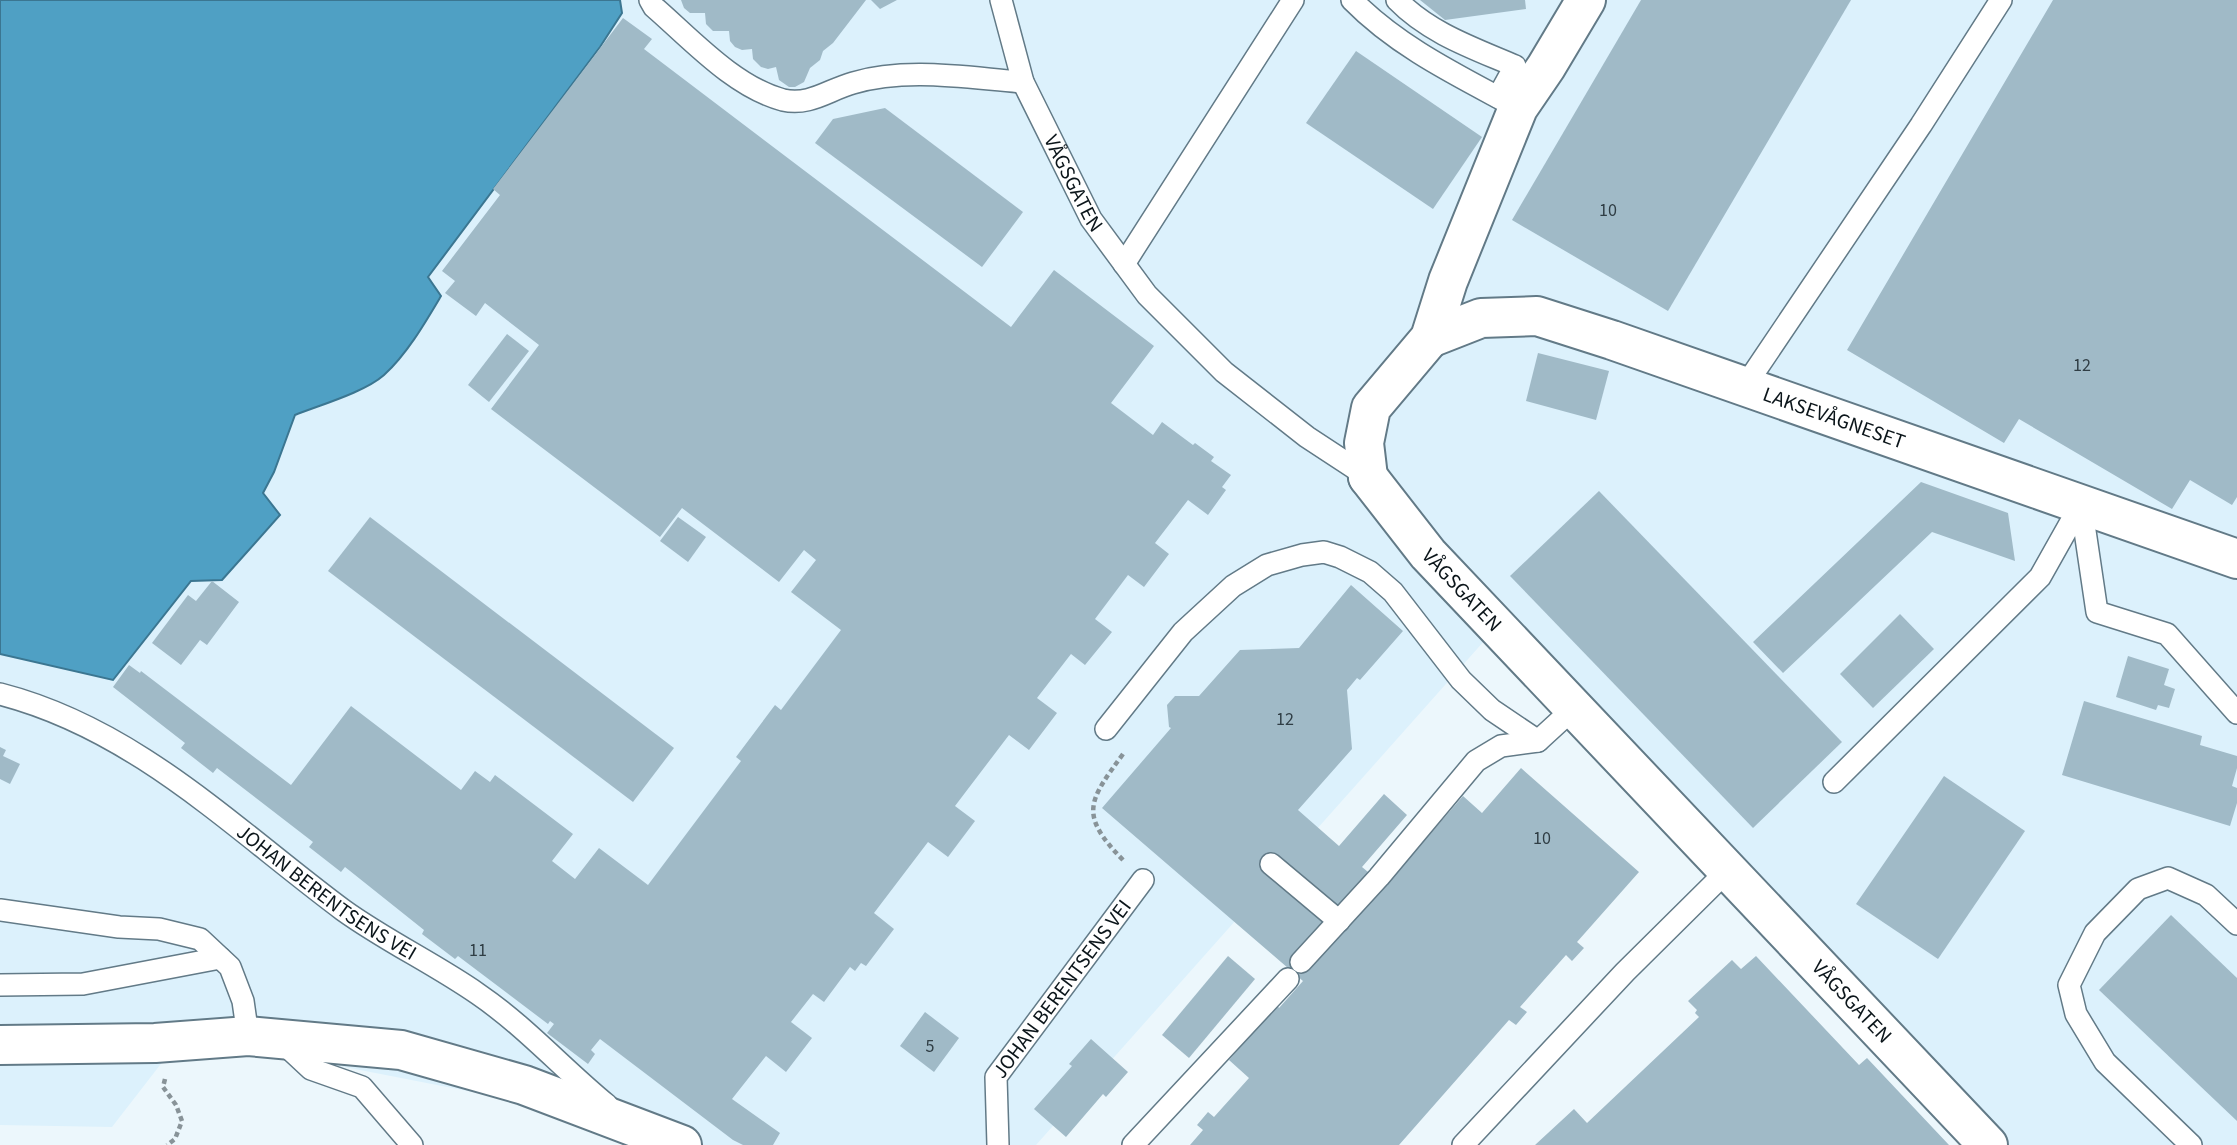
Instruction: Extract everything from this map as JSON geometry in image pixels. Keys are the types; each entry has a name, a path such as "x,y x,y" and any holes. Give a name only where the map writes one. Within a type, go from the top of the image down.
{"street":[{"name":"LAKSEVÅGNESET","path":"1368,477 1364,443 1371,408 1430,338 1508,103 1546,67 1586,0"},
{"name":"LAKSEVÅGNESET","path":"1430,338 1481,318 1537,316 2237,559"},
{"name":"VÅGSGATEN","path":"1368,477 1428,554 1988,1145"},
{"name":"JOHAN BERENTSENS VEI","path":"0,1045 122,1045 263,1037 401,1050 524,1084 682,1145"}],"lane":[{"path":"650,0 654,7 736,78 781,99 803,102 855,82 910,75 1023,82"},
{"name":"VÅGSGATEN","path":"1000,0 1023,82 1091,219 1147,295 1224,372 1307,438 1368,477"},
{"path":"1124,264 1293,0"},
{"path":"1352,0 1374,22 1414,50 1508,103 1515,66 1444,36 1405,9 1397,0"},
{"path":"1745,386 1921,125 2001,0"},
{"path":"2081,505 2097,612 2167,634 2237,713"},
{"path":"1834,782 2040,577 2081,505"},
{"path":"1106,729 1183,632 1233,586 1267,565 1324,552 1370,572 1393,592 1461,680 1492,710 1538,741"},
{"name":"JOHAN BERENTSENS VEI","path":"0,694 93,729 150,762 344,910 477,993 515,1021 556,1062 633,1126"},
{"path":"1301,962 1380,877 1476,761 1501,746 1538,741 1574,708"},
{"path":"1270,864 1339,921"},
{"path":"1464,1145 1625,972 1728,870"},
{"path":"2191,1145 2105,1062 2076,1014 2069,985 2095,933 2138,889 2168,878 2206,895 2237,924"},
{"name":"JOHAN BERENTSENS VEI","path":"998,1145 996,1077 1143,880"},
{"path":"0,909 119,927 159,929 200,939 230,967 243,1001 263,1037 311,1069 362,1087 412,1145"},
{"path":"0,985 83,984 220,958"},
{"path":"1133,1145 1288,979"}],"path":[{"path":"1106,729 1128,747 1100,787 1093,801 1093,813 1105,841 1143,880"},
{"path":"163,1087 183,1121 175,1139 167,1145"}],"shaded area":[{"path":"620,0 2237,0 2237,1145 1979,1145 1493,631 1036,1145 668,1145 581,1113 273,1053 167,1056 112,1127 0,1125 0,654 113,679 191,581 222,580 280,515 263,494 295,415 351,394 428,277 600,47 622,13"}],"water":[{"path":"0,0 620,0 622,13 600,47 428,277 441,296 408,348 376,381 295,415 274,472 263,493 280,515 222,580 191,581 113,680 0,654"}],"building":[{"path":"681,0 866,0 833,43 823,51 820,60 810,68 804,82 789,87 779,80 776,67 761,67 753,59 752,49 742,50 735,47 730,41 729,31 713,31 706,24 705,13 690,13"},
{"path":"871,0 897,0 880,9"},
{"path":"1420,0 1525,0 1526,9 1445,20"},
{"path":"1641,0 1851,0 1668,311 1512,220"},
{"path":"2053,0 2237,0 2237,497 2232,505 2190,480 2172,509 2019,419 2004,443 1847,350"},
{"path":"623,18 652,39 644,49 1011,327 1054,270 1154,346 1111,403 1153,435 1162,422 1214,457 1211,461 1231,475 1222,487 1226,490 1208,515 1188,500 1155,543 1169,554 1144,587 1128,575 1095,619 1112,632 1085,665 1071,654 1037,698 1057,713 1029,750 1009,735 955,806 975,821 948,857 928,842 874,913 894,929 866,966 861,963 855,971 850,967 824,1002 813,994 791,1022 812,1038 786,1072 766,1056 732,1099 780,1133 773,1145 743,1145 733,1140 600,1039 591,1050 595,1054 588,1064 547,1033 554,1024 550,1021 548,1024 458,956 455,959 422,934 424,930 345,867 341,872 309,847 313,842 217,768 213,773 181,748 185,743 113,687 129,665 140,673 141,671 291,785 351,706 461,790 475,771 490,782 495,775 573,834 552,861 575,879 599,848 648,885 741,761 736,757 775,705 781,710 841,630 791,592 816,560 804,550 779,582 682,508 660,537 491,409 539,345 485,303 476,316 445,293 455,281 442,271 500,195 493,189"},
{"path":"1356,51 1482,137 1433,209 1306,123"},
{"path":"885,108 1023,212 982,267 815,143 833,119"},
{"path":"507,334 529,351 489,402 468,385"},
{"path":"1538,353 1609,371 1596,420 1526,401"},
{"path":"1921,482 2008,513 2015,561 1932,532 1783,673 1753,642"},
{"path":"1599,491 1842,742 1753,828 1510,576"},
{"path":"370,517 674,748 633,802 328,571"},
{"path":"678,517 706,537 688,562 660,541"},
{"path":"212,581 239,602 207,645 200,640 181,665 152,643 188,595 196,601"},
{"path":"1351,585 1403,631 1360,680 1357,678 1347,690 1352,749 1298,810 1339,846 1384,794 1407,815 1362,867 1385,886 1463,796 1482,813 1521,768 1639,872 1577,942 1584,948 1572,961 1566,955 1520,1007 1527,1012 1516,1025 1509,1020 1399,1145 1190,1145 1203,1130 1197,1125 1208,1112 1214,1117 1249,1078 1229,1060 1277,1005 1279,1008 1303,981 1102,808 1171,728 1167,705 1175,696 1199,696 1240,650 1299,648"},
{"path":"1900,614 1934,649 1873,708 1840,674"},
{"path":"2128,656 2169,669 2164,685 2175,689 2169,708 2158,705 2156,710 2116,697"},
{"path":"2084,701 2202,736 2200,745 2237,756 2232,786 2237,788 2237,803 2230,826 2062,775"},
{"path":"0,747 6,750 3,756 20,764 10,784 0,779"},
{"path":"1944,776 2025,831 1938,959 1856,904"},
{"path":"2171,915 2237,978 2237,1121 2099,990"},
{"path":"1228,956 1255,979 1189,1058 1162,1035"},
{"path":"1756,956 1859,1065 1867,1058 1949,1145 1535,1145 1574,1109 1587,1123 1699,1017 1695,1013 1697,1010 1688,1001 1732,960 1741,969"},
{"path":"925,1012 959,1038 934,1072 900,1046"},
{"path":"1091,1039 1128,1072 1106,1097 1103,1094 1066,1137 1034,1109 1072,1066 1069,1064"}]}
